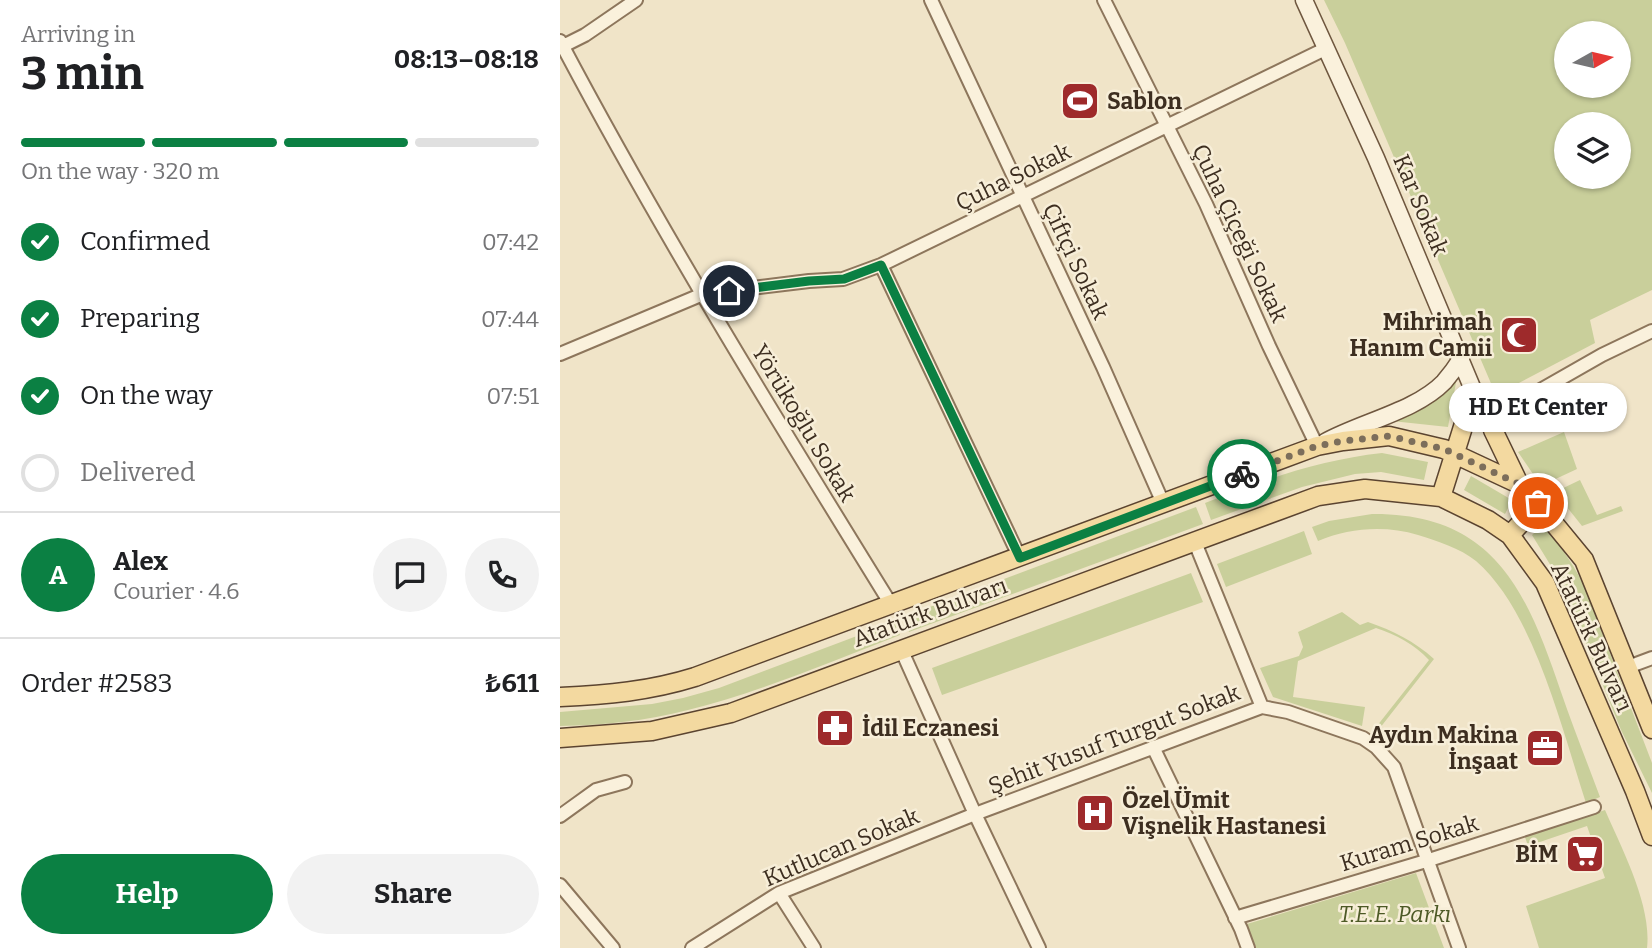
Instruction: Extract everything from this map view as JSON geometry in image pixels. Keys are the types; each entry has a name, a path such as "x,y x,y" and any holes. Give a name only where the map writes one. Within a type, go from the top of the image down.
{"main road":[{"path":"1441,497 1474,392"},
{"path":"1490,425 1519,484"},
{"name":"Atatürk Bulvarı","path":"560,697 618,694 662,687 695,677 1317,446 1389,436 1444,449 1519,484 1538,503 1584,561 1652,729"},
{"name":"Atatürk Bulvarı","path":"560,738 652,731 730,713 1318,496 1365,489 1441,497 1488,520 1510,535 1545,583 1652,836"},
{"path":"1510,535 1538,503"}],"street":[{"path":"561,44 585,35 636,0"},
{"name":"Çiftçi Sokak","path":"931,0 1103,367 1163,503"},
{"name":"Çuha Çiçeği Sokak","path":"1104,0 1206,204 1317,446"},
{"name":"Kar Sokak","path":"1304,0 1376,158 1490,425"},
{"name":"Yörükoğlu Sokak","path":"561,44 702,294 892,606"},
{"name":"Çuha Sokak","path":"560,354 702,294 844,279 881,265 1327,48"},
{"path":"881,265 1020,558"},
{"path":"1490,425 1602,355 1652,331"},
{"path":"1317,446 1344,431 1412,404 1443,383 1461,359"},
{"path":"1194,540 1262,707"},
{"path":"901,649 1039,948"},
{"path":"1628,667 1652,658"},
{"name":"Şehit Yusuf Turgut Sokak","path":"975,814 1262,707 1288,712 1363,738 1394,766 1426,861 1460,948"},
{"path":"1153,747 1248,948"},
{"path":"560,816 596,790 625,782"},
{"name":"Kuram Sokak","path":"1236,918 1594,807"},
{"name":"Kutlucan Sokak","path":"692,948 779,893 975,814"},
{"path":"560,885 613,948"},
{"path":"779,893 814,948"}],"green space":[{"path":"1324,0 1652,0 1652,290 1590,320 1595,343 1496,395"},
{"path":"1457,377 1448,427 1392,421 1435,398"},
{"path":"1564,432 1577,469 1547,483 1533,474 1518,452"},
{"path":"1382,453 1428,462 1424,480 1381,472 1355,474 1302,487 1211,520 1205,503 1292,472"},
{"path":"1471,476 1512,500 1505,514 1464,490"},
{"path":"1580,480 1597,515 1621,506 1623,511 1582,526 1555,492"},
{"path":"1196,507 1203,524 909,632 903,617"},
{"path":"1372,514 1414,517 1449,527 1477,544 1500,565 1519,591 1534,622 1600,797 1586,803 1544,673 1530,640 1496,583 1476,561 1448,545 1406,532 1367,529 1318,541 1312,527 1329,521"},
{"path":"1542,526 1568,558 1587,593 1652,763 1652,793 1621,730 1562,584 1532,535"},
{"path":"1304,531 1312,554 1226,587 1217,564"},
{"path":"1191,573 1203,602 942,695 932,668"},
{"path":"1342,612 1360,625 1368,622 1395,633 1434,659 1376,733 1373,731 1429,660 1405,641 1376,628 1298,661 1293,697 1365,707 1362,726 1273,697 1260,668 1299,656 1303,647 1298,632"},
{"path":"894,622 900,635 742,694 656,717 560,726 560,712 652,704 683,698 719,688"},
{"path":"1605,810 1640,896 1645,914 1647,948 1539,948 1526,906 1605,878 1587,826 1528,846 1525,837"},
{"name":"T.E.E. Parkı","path":"1416,873 1444,948 1256,948 1247,924"}],"way so far":[{"path":"1242,474 1317,446 1389,436 1444,449 1519,484 1538,503"}],"place":[{"name":"Sablon","path":"1080,101"},
{"name":"Mihrimah Hanım Camii","path":"1519,335"},
{"name":"HD Et Center","path":"1538,503"},
{"name":"İdil Eczanesi","path":"835,728"},
{"name":"Aydın Makina İnşaat","path":"1545,748"},
{"name":"Özel Ümit Vişnelik Hastanesi","path":"1095,813"},
{"name":"BİM","path":"1585,854"}],"route":[{"path":"729,291 844,279 881,265 1020,558 1242,474"}]}
